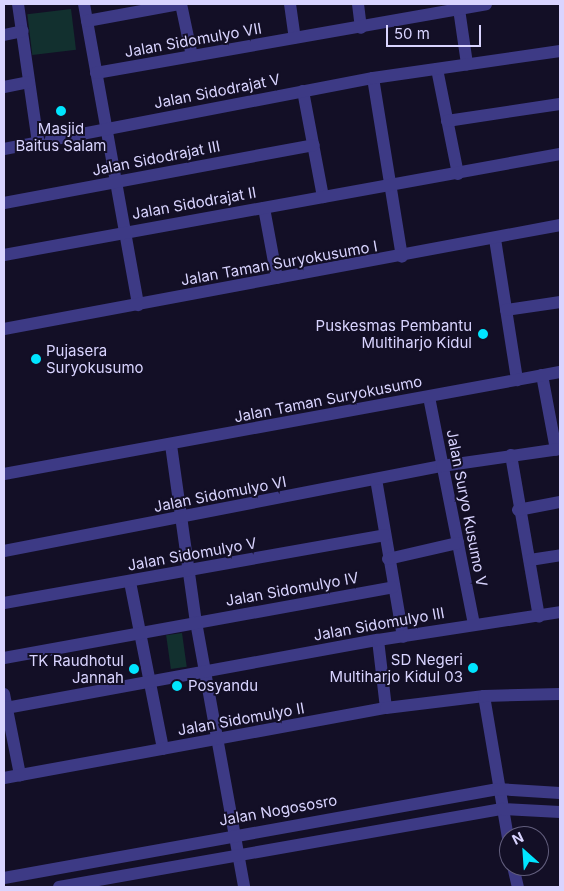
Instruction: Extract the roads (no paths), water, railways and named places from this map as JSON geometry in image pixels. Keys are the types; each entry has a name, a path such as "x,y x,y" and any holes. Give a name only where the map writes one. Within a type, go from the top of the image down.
{"street":[{"path":"18,4 38,143"},
{"path":"84,4 138,305"},
{"path":"87,21 180,4 192,56"},
{"path":"290,4 294,38"},
{"path":"358,4 361,28"},
{"name":"Jalan Sidomulyo VII","path":"96,73 361,28 429,9 459,9 483,4"},
{"path":"459,9 467,64"},
{"path":"4,35 23,31"},
{"name":"Jalan Sidodrajat V","path":"4,149 373,78 560,51"},
{"path":"437,69 458,174"},
{"path":"373,78 402,257"},
{"path":"4,87 29,82"},
{"path":"303,91 323,197"},
{"path":"447,121 560,104"},
{"name":"Jalan Sidodrajat III","path":"4,203 314,145"},
{"name":"Jalan Sidodrajat II","path":"4,255 323,197 390,187 560,154"},
{"path":"264,208 277,278"},
{"name":"Jalan Taman Suryokusumo I","path":"4,329 277,278 402,257 560,226"},
{"path":"494,239 517,380"},
{"path":"506,310 560,302"},
{"name":"Jalan Taman Suryokusumo","path":"4,474 171,445 560,372"},
{"path":"542,376 558,450"},
{"name":"Jalan Suryo Kusumo V","path":"430,397 474,624"},
{"path":"171,445 196,622 220,741 244,887"},
{"name":"Jalan Sidomulyo VI","path":"4,551 182,518 442,466 558,450"},
{"path":"512,455 518,510 530,560 540,617"},
{"path":"376,479 388,559 403,637"},
{"path":"518,510 560,502"},
{"name":"Jalan Sidomulyo V","path":"4,603 190,572 385,535"},
{"path":"388,559 458,543"},
{"path":"530,560 560,555"},
{"path":"130,582 143,634 163,749"},
{"name":"Jalan Sidomulyo IV","path":"143,634 196,622 393,587"},
{"name":"Jalan Sidomulyo III","path":"151,681 205,673 378,640 474,624 540,617 560,612"},
{"path":"4,658 143,634"},
{"path":"378,640 386,708"},
{"path":"6,708 151,681"},
{"path":"4,694 20,776"},
{"name":"Jalan Sidomulyo II","path":"4,778 163,749 220,741 386,708 484,696 560,694"},
{"path":"484,696 505,826"},
{"name":"Jalan Nogososro","path":"4,878 234,834 498,789 560,793"},
{"path":"59,887 237,853 502,810 560,812"}],"place":[{"name":"Masjid Baitus Salam","path":"61,111"},
{"name":"Puskesmas Pembantu Multiharjo Kidul","path":"483,334"},
{"name":"Pujasera Suryokusumo","path":"36,359"},
{"name":"SD Negeri Multiharjo Kidul 03","path":"473,668"},
{"name":"TK Raudhotul Jannah","path":"134,669"},
{"name":"Posyandu","path":"177,686"}]}
